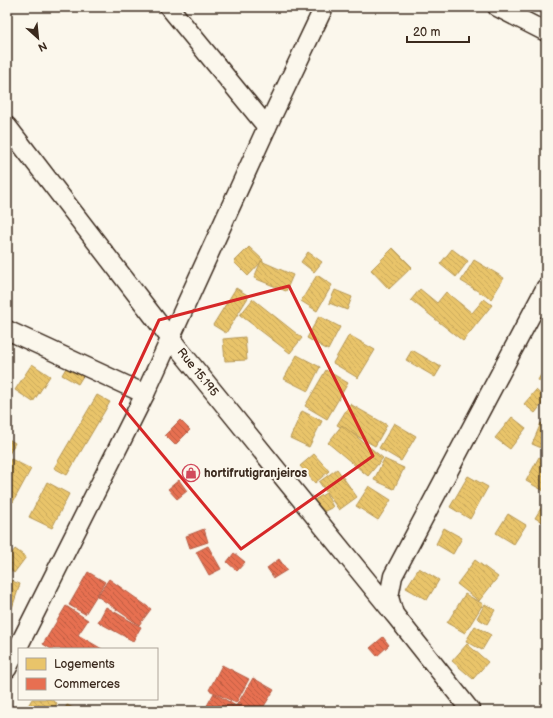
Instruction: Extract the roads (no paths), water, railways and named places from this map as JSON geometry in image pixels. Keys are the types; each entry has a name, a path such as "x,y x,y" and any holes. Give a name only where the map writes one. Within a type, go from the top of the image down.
{"street":[{"path":"169,7 267,128"},
{"path":"7,669 144,394 324,7"},
{"path":"497,7 546,32"},
{"name":"Rue 15.195","path":"7,126 170,338 471,711"},
{"path":"394,614 389,597 393,576 546,287"},
{"path":"7,330 144,394"}],"place":[{"name":"hortifrutigranjeiros","path":"191,473"}]}
